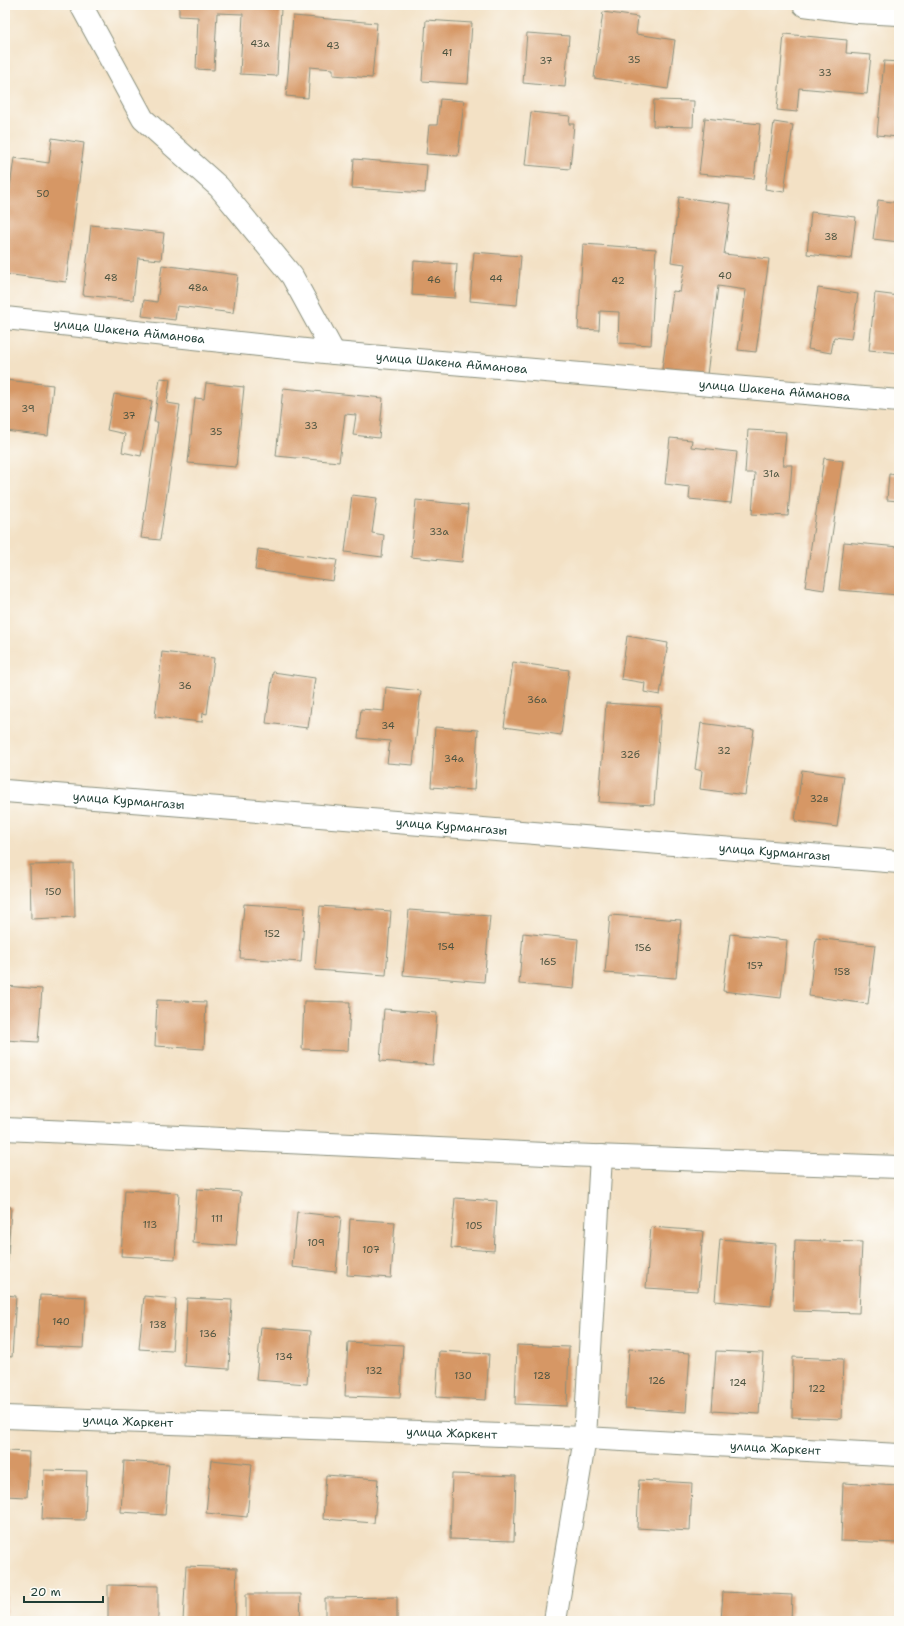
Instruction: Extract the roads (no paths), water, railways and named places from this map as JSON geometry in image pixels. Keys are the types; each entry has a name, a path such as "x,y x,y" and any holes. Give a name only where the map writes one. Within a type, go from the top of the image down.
{"street":[{"path":"81,5 143,119 219,187 292,276 334,353"},
{"path":"804,5 857,12 899,14"},
{"name":"улица Шакена Айманова","path":"5,318 334,353 899,401"},
{"name":"улица Курмангазы","path":"5,791 899,862"},
{"path":"5,1129 601,1156 899,1167"},
{"path":"554,1621 585,1438 601,1156"},
{"name":"улица Жаркент","path":"5,1417 585,1438 899,1455"}]}
